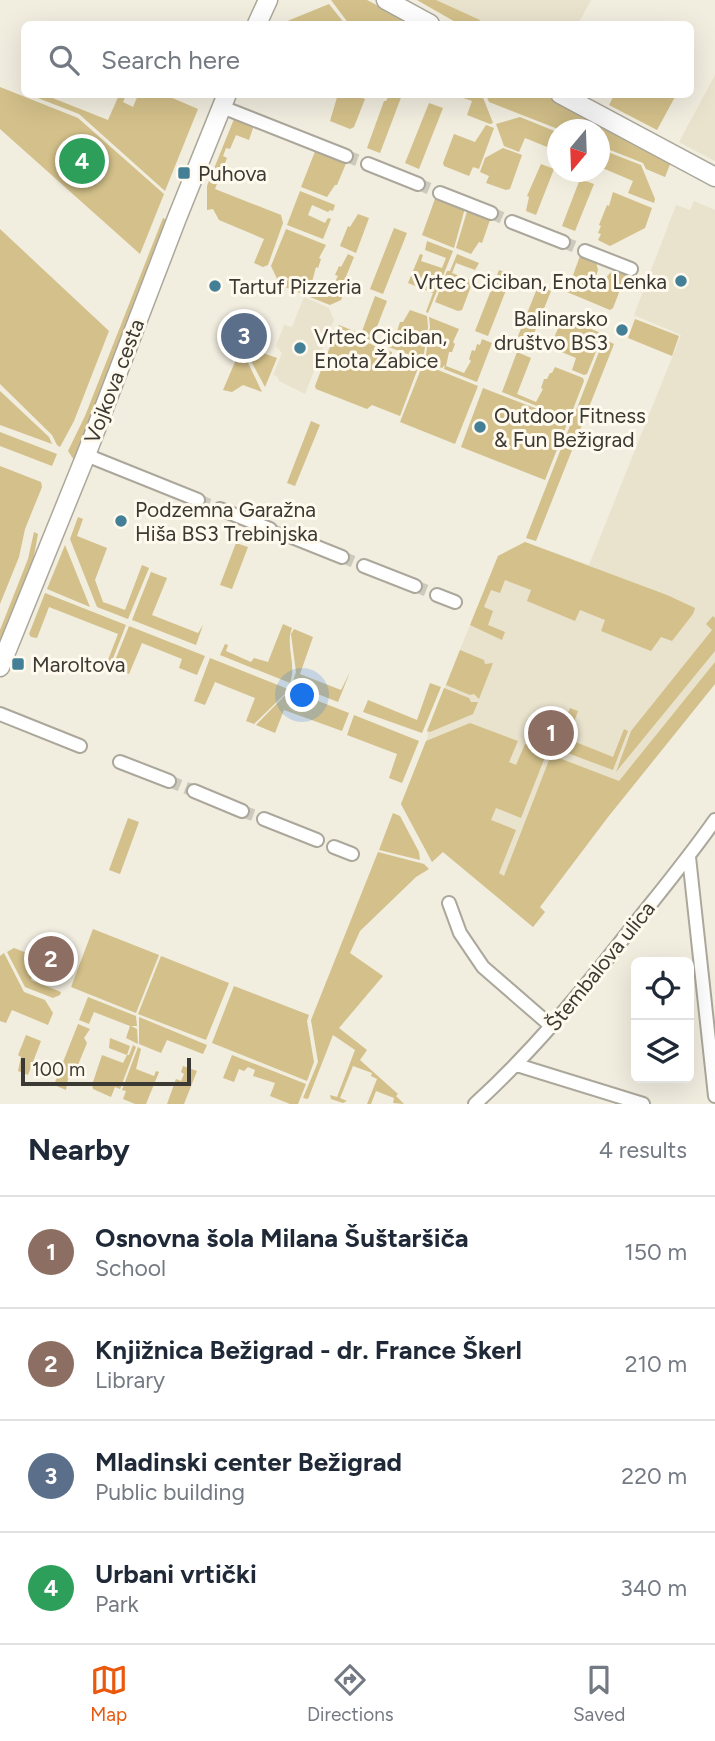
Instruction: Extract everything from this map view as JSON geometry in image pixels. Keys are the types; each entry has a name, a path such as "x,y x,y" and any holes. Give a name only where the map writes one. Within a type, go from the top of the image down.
{"street":[{"path":"258,21 268,0"},
{"path":"386,0 424,21"},
{"path":"568,98 715,177"},
{"path":"224,101 346,156"},
{"name":"Vojkova cesta","path":"0,667 224,101"},
{"path":"368,164 418,184"},
{"path":"440,193 491,213"},
{"path":"512,222 563,242"},
{"path":"584,251 631,269"},
{"path":"86,455 198,500"},
{"path":"220,509 270,529"},
{"path":"292,537 342,557"},
{"path":"364,566 415,586"},
{"path":"437,595 455,602"},
{"path":"0,714 80,746"},
{"path":"120,762 169,781"},
{"path":"194,791 243,811"},
{"path":"264,819 317,840"},
{"name":"Štembalova ulica","path":"475,1104 517,1065 551,1026 689,857 715,820"},
{"path":"334,847 352,854"},
{"path":"689,857 715,1096"},
{"path":"449,903 460,933 483,967 551,1026"},
{"path":"517,1065 643,1104"}],"shaded area":[{"path":"331,0 367,0 407,21 347,21"},
{"path":"417,0 591,0 580,21 454,21"},
{"path":"417,0 436,0 480,20 454,21"},
{"path":"329,4 343,21 287,21"},
{"path":"715,75 715,161 679,142"},
{"path":"0,87 21,95 21,98 28,98 78,118 164,194 140,254 0,129"},
{"path":"38,98 53,98 108,120 118,98 125,98 123,102 133,107 137,98 172,98 198,109 165,191 79,114"},
{"path":"337,98 365,99 354,127 350,129 330,121"},
{"path":"388,98 401,98 380,153 367,148"},
{"path":"463,98 483,98 493,123 467,115 472,101"},
{"path":"487,98 550,98 589,119 547,119 547,125 489,102"},
{"path":"612,98 674,98 657,130 609,105"},
{"path":"429,103 443,108 419,169 405,163"},
{"path":"520,117 547,128 547,147 525,138 519,152 504,146 496,124"},
{"path":"234,119 254,125 249,140 236,135 230,149 226,148 223,156 227,158 215,189 281,215 283,223 268,265 263,267 254,263 264,239 219,220 213,209 207,210 207,186"},
{"path":"486,125 494,128 479,169 473,167 469,176 444,166 454,134 475,142"},
{"path":"610,130 671,162 665,177 646,169 643,163 610,150"},
{"path":"503,148 522,155 510,189 506,190 486,183 489,176 480,172 485,158"},
{"path":"316,149 347,161 337,185 327,197 301,187"},
{"path":"610,153 641,165 655,199 654,203 628,193 633,181 610,171"},
{"path":"541,164 547,166 549,182 536,215 526,211 527,196"},
{"path":"579,182 594,184 575,231 562,226"},
{"path":"300,191 335,205 333,211 328,212 312,205 308,215 325,223 328,218 331,219 323,239 287,225"},
{"path":"613,192 652,208 645,228 610,246 598,240 601,234 598,233"},
{"path":"436,196 465,208 454,248 422,235"},
{"path":"694,201 715,210 715,684 540,907 545,912 533,927 443,852 432,862 401,804 428,736 427,731 498,556 525,542 589,565 681,335 634,315 676,205 690,210"},
{"path":"468,208 491,217 482,243 479,242 471,254 456,248"},
{"path":"358,214 369,218 356,253 340,246 348,226 350,227"},
{"path":"163,218 169,221 74,460 68,451 85,416"},
{"path":"394,228 407,233 383,294 370,289"},
{"path":"0,229 109,331 74,421 60,447 52,435 0,384"},
{"path":"286,229 326,245 312,282 331,289 338,276 335,275 339,266 341,267 348,254 354,257 343,284 347,286 341,300 330,305 280,285 271,266"},
{"path":"427,241 453,251 428,313 426,312 433,293 408,283 420,254 423,255 421,261 442,268 446,258 425,250"},
{"path":"581,253 596,262 598,270 593,286 600,289 613,271 627,272 610,310 567,292"},
{"path":"457,254 479,263 475,270 456,263 452,273 473,281 462,310 458,311 435,302"},
{"path":"499,270 512,275 488,336 475,331"},
{"path":"538,286 551,291 527,351 514,346"},
{"path":"375,296 387,301 373,337 392,345 399,332 400,322 403,322 410,310 427,316 423,360 338,328 339,325 361,334"},
{"name":"Vrtec Ciciban, Enota Žabice","path":"304,297 329,308 334,320 305,394 273,375 282,353 276,346 284,325 292,327"},
{"path":"429,317 459,329 446,366 464,373 471,361 469,359 472,350 475,351 477,344 480,345 482,339 492,343 477,382 444,369 445,365 442,368 425,361"},
{"path":"635,319 679,336 672,356 628,338"},
{"path":"570,320 603,334 587,374 584,375 572,370 576,358 552,348 551,345 559,326 566,328"},
{"path":"336,331 392,352 391,357 418,368 400,416 372,405 367,409 316,389"},
{"path":"604,339 614,344 536,541 526,538"},
{"path":"241,348 262,392 243,385 232,392 223,390"},
{"path":"244,348 277,358 265,387"},
{"path":"517,352 531,358 517,394 536,402 543,389 544,379 547,379 555,367 583,378 570,417 502,392"},
{"path":"423,364 478,386 455,444 400,422"},
{"path":"483,388 566,420 567,424 545,480 461,447"},
{"path":"0,391 49,437 52,444 0,425"},
{"path":"311,421 320,425 295,486 287,483"},
{"path":"0,432 57,454 52,466 0,446"},
{"path":"0,466 41,482 42,487 0,604"},
{"path":"78,517 83,519 77,536 107,548 95,580 103,602 125,610 142,565 149,568 128,619 97,607 70,539"},
{"path":"34,532 38,534 33,561 0,643 0,630 28,559"},
{"path":"525,542 667,595 695,608 693,614 672,641 661,637 651,651 601,631 605,620 580,610 575,621 527,601 531,590 505,580 500,593 491,590 484,607 493,611 488,625 505,632 502,640 470,625 498,556"},
{"path":"236,543 248,547 232,589 220,585"},
{"path":"65,545 90,607 47,589"},
{"path":"151,572 167,578 152,615 198,633 203,625 196,645 132,620"},
{"path":"45,593 126,625 110,666 106,665 118,634 49,607 37,638 31,637 29,634"},
{"path":"713,616 715,651 616,772 631,731 712,630 706,624"},
{"path":"283,624 292,628 290,683 220,655 225,644 228,645 226,651 251,662 254,658 268,662"},
{"path":"129,626 205,656 197,675 179,668 182,659 142,643 129,674 112,668"},
{"path":"294,629 313,637 300,674 341,690 350,672 338,702 292,684 296,672 291,634"},
{"path":"460,650 484,660 485,664 493,663 479,699 474,694 470,695 446,685"},
{"path":"210,658 288,691 254,724 246,721 255,698 215,682 205,705 194,701"},
{"path":"715,662 715,684 540,907 545,912 533,927 443,852 432,862 401,804 426,741 470,723 518,741 509,762 516,765 525,744 547,752 521,818 496,808 491,820 516,830 499,873 504,876 551,755 619,781"},
{"path":"430,683 441,687 422,733 363,712 368,700 417,720"},
{"path":"444,688 469,698 471,702 478,702 473,714 427,731"},
{"path":"290,690 349,713 342,731 284,710 275,733 256,725"},
{"path":"570,708 578,711 568,739 613,757 624,729 628,731 613,770 554,748"},
{"path":"354,715 419,741 402,783 389,778 397,754 347,735"},
{"path":"393,813 400,816 419,852 420,860 379,850"},
{"path":"128,818 139,822 120,874 109,870"},
{"path":"378,852 424,864 429,869 416,877 360,931 350,953 383,976 339,1028 367,1050 360,1060 398,1094 396,1096 404,1104 393,1103 394,1098 376,1091 371,1104 367,1104 377,1079 371,1076 372,1073 353,1066 340,1098 347,1101 343,1103 331,1099 330,1095 337,1097 355,1050 333,1035 308,1099 303,1098 318,1062 311,1020"},
{"path":"93,929 159,955 136,1013 71,987"},
{"path":"14,948 40,958 31,980 61,992 60,995 53,998 25,987 7,952"},
{"path":"4,953 24,992 45,1000 53,1013 48,1025 12,1010 6,1023 0,1021 0,956"},
{"path":"161,956 229,983 206,1040 138,1014"},
{"path":"234,986 309,1015 307,1021 314,1062 307,1081 212,1043"},
{"path":"88,997 136,1016 137,1026 131,1026 137,1029 138,1044 126,1038 130,1026 94,1012 96,1007 89,1024 79,1020"},
{"path":"139,1017 207,1045 203,1054 167,1040 161,1053 139,1044"},
{"path":"78,1024 90,1029 84,1038 87,1043 73,1077 68,1079 66,1090 54,1085"},
{"path":"26,1035 41,1041 28,1075 18,1071 21,1057 18,1055"},
{"path":"110,1038 130,1046 127,1055 109,1048"},
{"path":"133,1045 136,1047 120,1089 115,1087 111,1097 93,1089 102,1055 123,1063"},
{"path":"138,1047 141,1049 136,1069 154,1076 156,1071 159,1072 146,1104 135,1104 123,1099 126,1091 122,1090"},
{"path":"232,1055 306,1084 298,1104 290,1104 270,1096 275,1083 253,1076 255,1070 248,1067 244,1071 239,1069 234,1082 223,1078"},
{"path":"183,1066 197,1071 184,1104 167,1104 176,1079 181,1081 184,1074 181,1072"}],"tunnel":[{"path":"346,156 368,164"},
{"path":"418,184 440,193"},
{"path":"491,213 512,222"},
{"path":"563,242 585,251"},
{"path":"198,500 220,509"},
{"path":"270,529 292,537"},
{"path":"342,557 364,566"},
{"path":"415,586 437,595"},
{"path":"169,781 194,791"},
{"path":"242,811 264,819"}],"place":[{"name":"Urbani vrtički","path":"82,161"},
{"name":"Puhova","path":"184,173"},
{"name":"Vrtec Ciciban, Enota Lenka","path":"681,281"},
{"name":"Tartuf Pizzeria","path":"215,286"},
{"name":"Balinarsko društvo BS3","path":"622,330"},
{"name":"Mladinski center Bežigrad","path":"244,336"},
{"name":"Vrtec Ciciban, Enota Žabice","path":"300,348"},
{"name":"Outdoor Fitness & Fun Bežigrad","path":"480,427"},
{"name":"Podzemna Garažna Hiša BS3 Trebinjska","path":"121,521"},
{"name":"Maroltova","path":"18,664"},
{"name":"Osnovna šola Milana Šuštaršiča","path":"551,733"},
{"name":"Knjižnica Bežigrad - dr. France Škerl","path":"51,959"}]}
